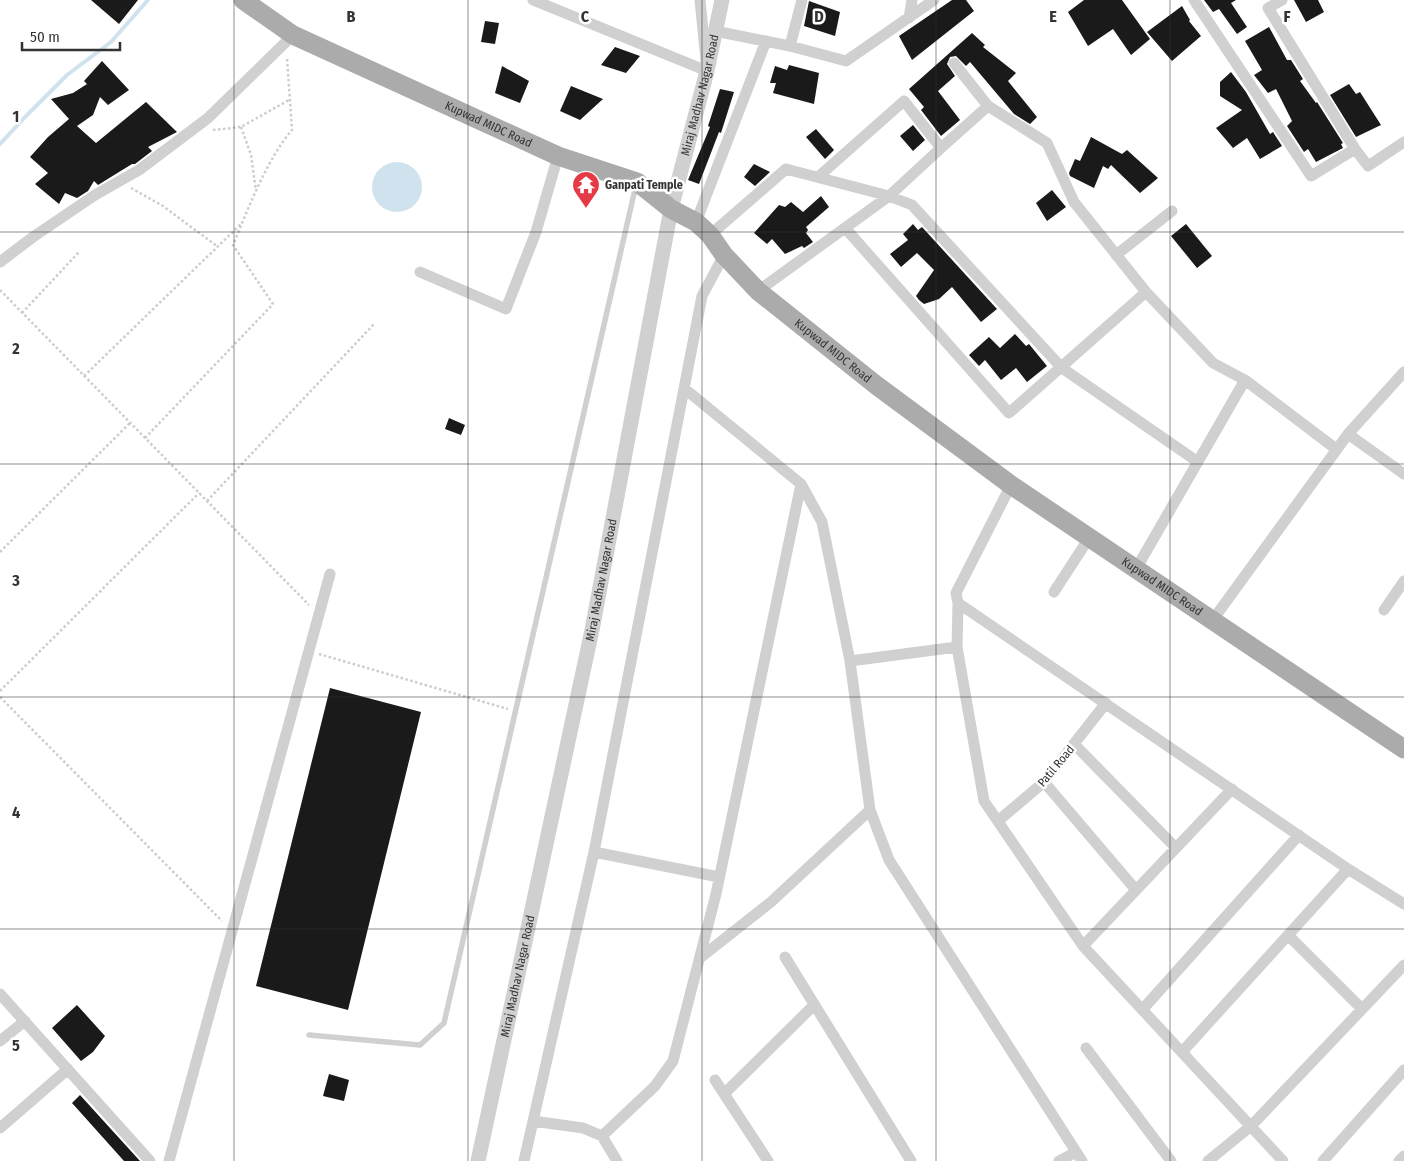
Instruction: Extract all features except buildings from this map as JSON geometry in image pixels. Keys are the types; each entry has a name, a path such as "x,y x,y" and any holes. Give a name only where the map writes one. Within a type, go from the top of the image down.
{"main road":[{"name":"Kupwad MIDC Road","path":"243,0 289,38 558,156 637,182 672,209 696,222 710,235 724,255 758,291 876,385 1010,485 1404,749"}],"street":[{"path":"533,0 707,72 700,0"},
{"name":"Miraj Madhav Nagar Road","path":"478,1161 592,630 672,209 707,72 722,0"},
{"path":"790,46 802,0"},
{"path":"909,18 912,0"},
{"path":"715,31 790,46 846,61 934,0"},
{"path":"1194,0 1311,176 1355,149"},
{"path":"1282,0 1268,8 1355,149 1368,166 1404,142"},
{"path":"0,262 40,232 139,170 201,123 289,38"},
{"path":"696,222 766,41"},
{"path":"954,62 988,106 1047,143 1074,202 1146,292 1213,363 1245,380 1336,449"},
{"path":"818,177 904,101 941,148"},
{"path":"758,291 889,196 988,106"},
{"path":"420,272 506,310 536,232 558,156"},
{"path":"710,235 786,169 889,196 912,205 1062,368 1198,462"},
{"path":"1116,255 1172,211"},
{"path":"846,229 1009,413 1146,292"},
{"path":"524,1161 594,852 702,296 724,255"},
{"path":"1212,620 1336,449 1404,372"},
{"path":"1136,570 1245,380"},
{"path":"685,389 801,484 822,522 850,661 870,810 889,860 1079,1156 1059,1161"},
{"path":"1348,434 1404,474"},
{"path":"602,1136 655,1086 673,1061 719,878 801,484"},
{"path":"1010,485 956,593 958,603 957,647 984,802 1083,946 1284,1161"},
{"path":"1054,592 1089,538"},
{"path":"169,1161 330,574"},
{"path":"1384,610 1404,581"},
{"path":"958,603 1348,869 1404,904"},
{"path":"850,661 957,647"},
{"name":"Patil Road","path":"998,821 1044,782 1106,703"},
{"path":"1074,744 1176,848"},
{"path":"1044,782 1136,890"},
{"path":"1083,946 1232,789"},
{"path":"700,958 771,902 870,810"},
{"path":"1142,1010 1299,835"},
{"path":"594,852 719,878"},
{"path":"1182,1052 1348,869"},
{"path":"1288,935 1362,1009"},
{"path":"785,957 911,1161"},
{"path":"1208,1161 1251,1126 1404,965"},
{"path":"0,994 150,1161"},
{"path":"724,1094 814,1005"},
{"path":"0,1040 25,1021"},
{"path":"1086,1048 1171,1161"},
{"path":"0,1128 68,1069"},
{"path":"1323,1161 1404,1070"},
{"path":"714,1080 768,1161"},
{"path":"533,1121 584,1128 602,1136 617,1161"},
{"path":"1399,1161 1404,1156"}],"lane":[{"path":"309,1035 420,1045 444,1023 637,182"}],"path":[{"path":"145,438 273,304 234,245 281,143 292,130 289,38"},
{"path":"201,123 212,130 241,127 290,100"},
{"path":"241,127 251,155 257,192"},
{"path":"119,182 163,206 218,247"},
{"path":"84,376 243,223"},
{"path":"22,313 79,252"},
{"path":"0,290 319,615"},
{"path":"207,501 374,324"},
{"path":"0,552 130,423"},
{"path":"0,691 199,493"},
{"path":"315,653 515,711"},
{"path":"0,697 232,931"}],"water":[{"path":"392,162 402,162 415,169 422,182 422,192 415,205 402,212 392,212 383,208 376,201 372,192 372,182 376,173 383,166"}],"waterway":[{"path":"0,144 67,75 111,42 148,0"}],"place":[{"name":"Ganpati Temple","path":"586,209"}]}
